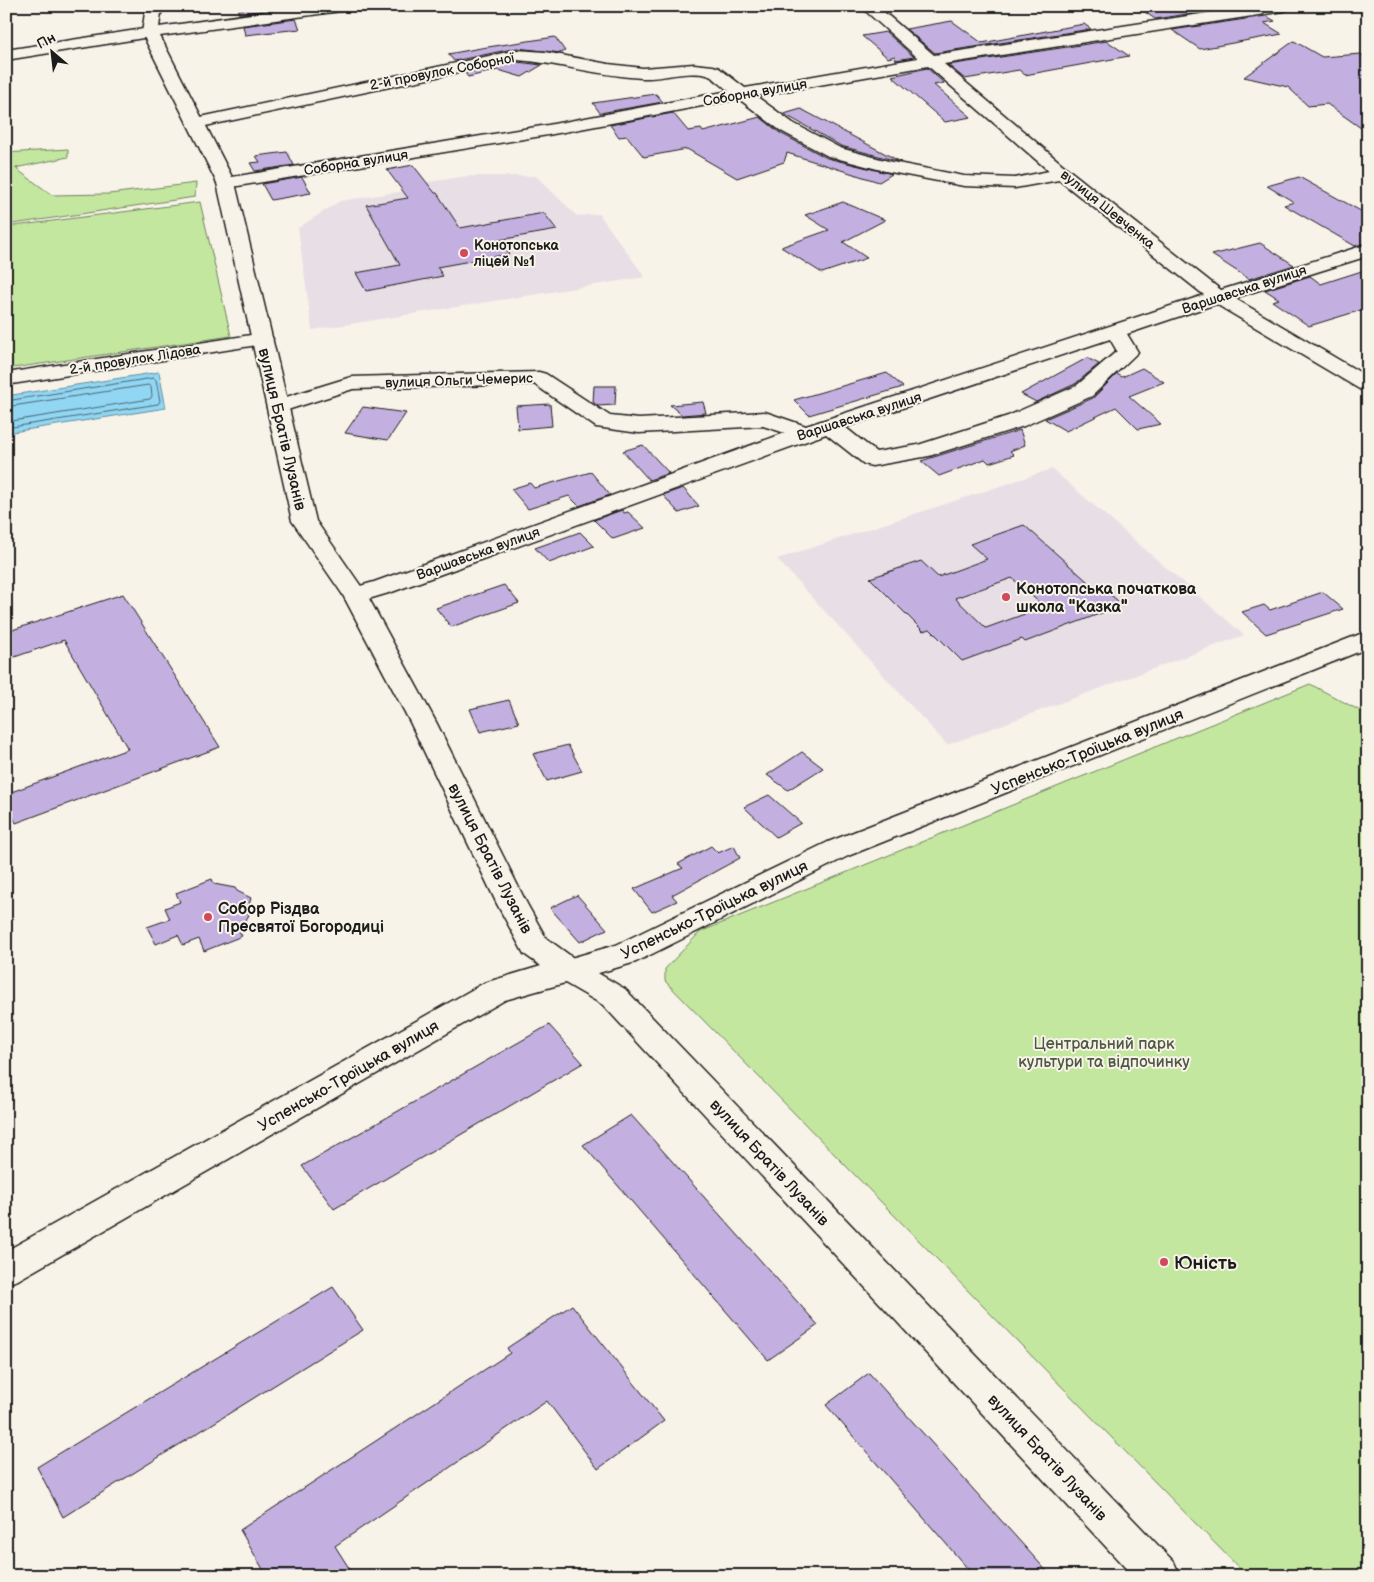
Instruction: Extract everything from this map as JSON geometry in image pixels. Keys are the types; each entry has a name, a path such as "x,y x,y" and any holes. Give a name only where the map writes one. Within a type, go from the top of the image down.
{"street":[{"path":"6,56 152,20 341,6"},
{"name":"вулиця Шевченка","path":"868,6 930,62 1063,174 1218,297 1368,386"},
{"path":"1167,6 1191,21"},
{"name":"Соборна вулиця","path":"226,183 548,130 743,93 1284,6"},
{"path":"1366,6 1368,11"},
{"name":"вулиця Братів Лузанів","path":"152,20 196,123 226,183 304,521 355,595 423,722 512,904 535,946 568,970 614,996 1160,1576"},
{"name":"2-й провулок Соборної","path":"196,123 517,55 544,57 608,70 643,73 694,69 713,71 787,127 834,152 891,168 964,181 1006,183 1063,174"},
{"name":"Варшавська вулиця","path":"355,595 383,587 829,425 1218,297 1368,250"},
{"path":"829,425 872,459 921,451 1016,421 1084,391 1128,352 1116,331"},
{"name":"2-й провулок Лідова","path":"6,379 263,339"},
{"name":"вулиця Ольги Чемерис","path":"278,407 351,384 539,378 604,422 639,426 765,419 806,433"},
{"name":"Успенсько-Троїцька вулиця","path":"6,1269 495,991 625,954 838,849 1368,639"}],"shaded area":[{"name":"Конотопська ліцей №1","path":"467,176 536,176 577,216 599,214 645,277 312,330 298,228 340,201 405,191 409,185"},
{"name":"Конотопська початкова школа \"Казка\"","path":"1052,469 1244,635 947,745 777,559"}],"green space":[{"path":"68,149 68,157 15,168 52,195 109,194 196,183 195,197 6,225 6,153"},
{"path":"200,202 231,336 6,369 6,227"},
{"name":"Центральний парк культури та відпочинку","path":"1310,684 1368,715 1368,1576 1247,1576 665,981 665,969 700,932"}],"water":[{"path":"159,372 166,408 6,433 6,396"}],"building":[{"path":"268,6 290,6 239,14 238,10"},
{"path":"1186,6 1239,6 1155,19 1145,12"},
{"path":"1266,16 1275,21 1264,23 1282,34 1200,49 1172,30"},
{"path":"296,19 300,29 245,35 243,26"},
{"path":"952,21 982,43 1084,24 1091,29 935,53 906,29"},
{"path":"886,32 914,57 896,60 895,56 888,58 862,36"},
{"path":"555,37 565,51 561,53 517,48 454,61 448,54 481,48"},
{"path":"1107,41 1129,56 1025,75 1019,70 965,79 948,65"},
{"path":"1294,41 1322,57 1361,54 1368,61 1368,133 1327,104 1308,106 1288,87 1244,77"},
{"path":"517,62 542,65 522,77 498,70 468,77 465,73"},
{"path":"927,68 944,83 934,85 971,117 945,122 892,76"},
{"path":"656,94 663,102 600,113 593,103"},
{"path":"801,109 901,162 841,146 784,114"},
{"path":"673,113 688,131 701,129 703,132 760,117 780,133 827,158 892,174 879,182 787,153 784,162 737,178 687,149 644,157 627,136 619,137 610,125"},
{"path":"287,152 294,165 255,171 250,163 260,162 256,156"},
{"path":"413,165 435,193 437,193 460,228 544,213 557,230 499,240 509,254 437,267 443,276 366,291 356,273 400,265 366,205 408,198 387,170"},
{"path":"302,177 311,193 271,200 262,184"},
{"path":"1299,177 1368,215 1368,242 1355,246 1284,205 1294,202 1267,186"},
{"path":"843,202 885,220 843,242 867,258 822,273 781,247 829,230 805,215"},
{"path":"1260,243 1294,265 1249,279 1212,255"},
{"path":"1368,269 1368,308 1309,326 1272,301 1279,299 1265,290 1310,276 1321,284"},
{"path":"1087,358 1099,364 1075,384 1036,402 1021,394"},
{"path":"1142,368 1164,382 1129,396 1161,424 1138,429 1116,407 1066,431 1045,419 1093,398 1117,374 1122,377"},
{"path":"887,373 903,387 809,415 794,400"},
{"path":"594,386 616,386 615,405 598,406 593,402"},
{"path":"703,402 706,413 682,415 670,405"},
{"path":"550,404 552,426 518,429 516,406"},
{"path":"363,407 406,413 388,440 345,433"},
{"path":"1020,430 1025,445 1010,451 1014,455 989,463 985,459 939,476 921,461"},
{"path":"643,445 669,473 649,480 623,451"},
{"path":"591,472 610,495 579,506 569,496 528,509 511,489 530,483 534,488"},
{"path":"683,488 699,506 679,513 663,495"},
{"path":"622,510 624,513 628,512 645,528 613,539 594,520"},
{"path":"1024,525 1096,589 1101,587 1123,605 1025,642 1022,639 962,661 930,629 923,631 870,578 921,561 938,577 987,559 970,544","holes":["1012,578 1044,607 986,628 955,598"]},
{"path":"580,532 594,546 549,563 535,548"},
{"path":"504,585 519,603 451,627 436,608"},
{"path":"1323,592 1343,609 1266,634 1242,612 1264,605 1270,610"},
{"path":"123,594 220,747 16,823 6,803 6,794 128,749 64,640 6,660 6,632"},
{"path":"509,700 519,723 480,732 470,709"},
{"path":"568,745 582,771 547,781 533,754"},
{"path":"802,752 823,768 788,790 767,775"},
{"path":"769,795 801,823 776,837 744,807"},
{"path":"711,846 718,853 734,846 740,858 672,895 677,901 652,912 634,889 683,868 678,864"},
{"name":"Собор Різдва Пресвятої Богородиці","path":"212,879 214,884 235,888 251,898 247,912 249,915 239,931 242,936 204,951 199,939 183,945 178,935 156,944 147,927 170,919 165,908 180,902 176,893"},
{"path":"577,895 607,929 580,942 550,908"},
{"path":"549,1025 583,1063 334,1209 302,1166"},
{"path":"631,1115 818,1325 768,1360 583,1145"},
{"path":"333,1287 363,1330 63,1517 37,1467"},
{"path":"572,1305 664,1421 598,1469 547,1401 335,1546 354,1576 267,1576 240,1530 510,1353 507,1348"},
{"path":"869,1373 1051,1576 974,1576 826,1405"}],"place":[{"name":"Конотопська ліцей №1","path":"464,253"},
{"name":"Конотопська початкова школа \"Казка\"","path":"1006,597"},
{"name":"Собор Різдва Пресвятої Богородиці","path":"208,917"},
{"name":"Юність","path":"1164,1262"}]}
